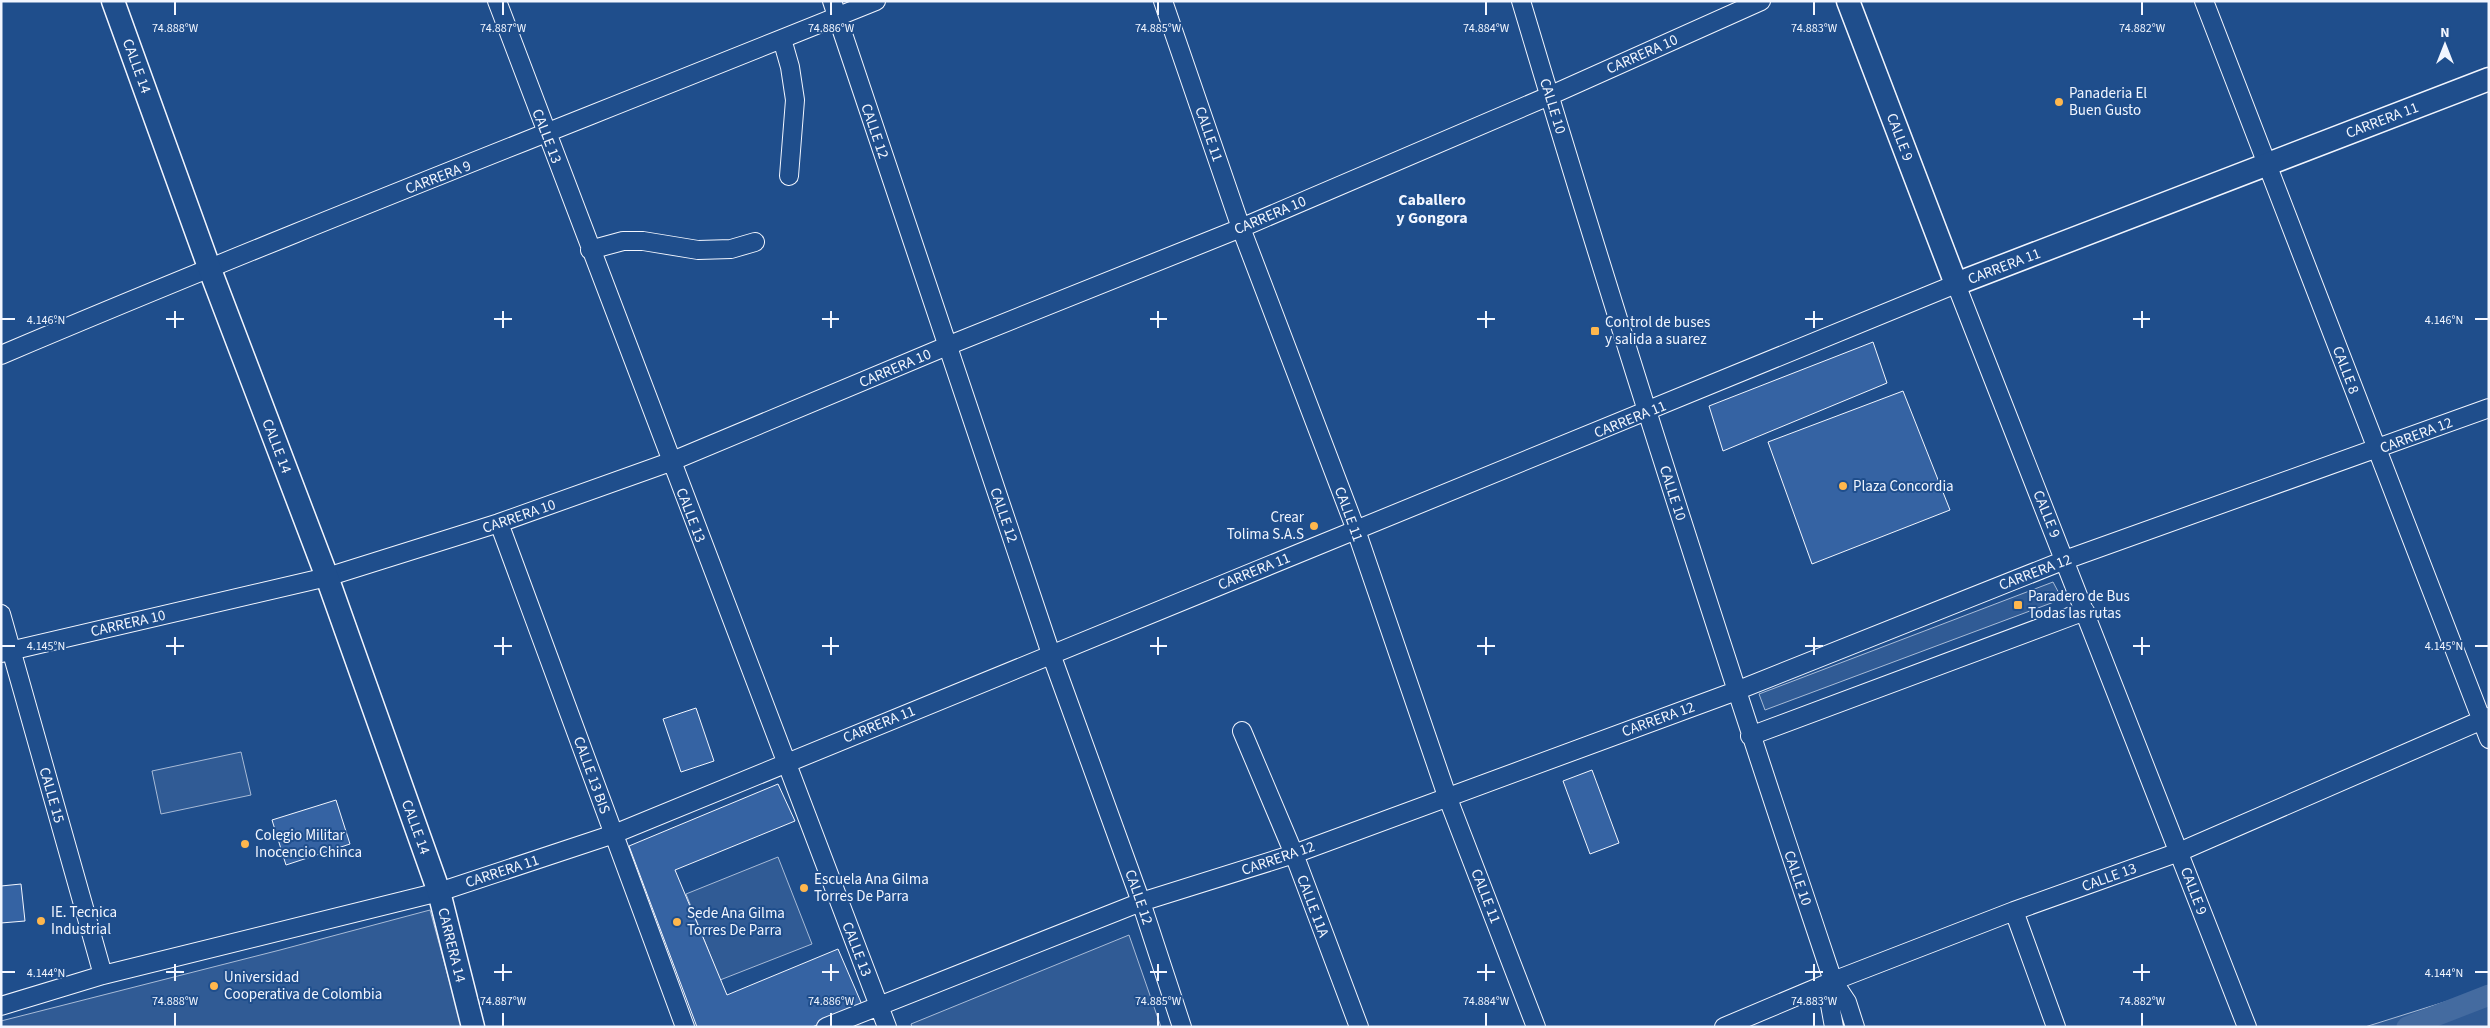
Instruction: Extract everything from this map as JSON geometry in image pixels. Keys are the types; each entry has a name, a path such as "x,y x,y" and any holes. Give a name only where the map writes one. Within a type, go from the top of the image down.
{"street":[{"name":"CALLE 14","path":"113,1 209,267 327,577 439,892"},
{"name":"CALLE 13","path":"497,1 670,462 887,1027"},
{"name":"CARRERA 9","path":"1,355 209,267 782,39 834,9 876,1"},
{"name":"CALLE 11","path":"1163,1 1241,228 1356,530 1448,796 1536,1027"},
{"name":"CALLE 10","path":"1521,1 1647,412 1750,736 1833,981 1847,1002 1855,1027"},
{"name":"CARRERA 10","path":"7,652 327,577 499,524 670,462 947,346 1241,228 1549,96 1762,1"},
{"name":"CALLE 9","path":"1848,1 1956,284 2247,1027"},
{"name":"CALLE 8","path":"2204,1 2377,450 2485,719 2489,739"},
{"name":"CALLE 12","path":"834,9 1051,654 1141,902 1182,1027"},
{"path":"782,39 795,100 789,176"},
{"name":"CARRERA 11","path":"1,1006 103,975 439,892 614,834 1956,284 2489,80"},
{"path":"590,250 623,242 643,242 698,250 731,249 755,242"},
{"name":"CARRERA 12","path":"826,1027 1141,902 1294,854 1736,691 2065,560 2377,450 2489,408"},
{"name":"CALLE 13 BIS","path":"499,524 685,1027"},
{"path":"1750,736 2085,611"},
{"name":"CALLE 15","path":"1,614 7,652 103,975"},
{"name":"CALLE 13","path":"1724,1027 1833,981 2014,911 2179,852 2485,719"},
{"name":"CALLE 11A","path":"1242,731 1294,854 1359,1027"},
{"name":"CARRERA 14","path":"439,892 474,1027"},
{"path":"2014,911 2056,1027"},
{"name":"CALLE 10","path":"1833,981 1830,1005 1834,1027"}],"shaded area":[{"path":"2053,582 2062,599 1765,710 1759,694"},
{"path":"241,752 251,795 161,814 152,771"},
{"path":"778,857 812,944 720,980 686,894"},
{"path":"430,910 462,1027 1,1027 1,1021"},
{"path":"1129,935 1161,1027 912,1027 911,1024"},
{"path":"2489,988 2489,1027 2365,1027"}],"building":[{"path":"1873,342 1887,383 1723,451 1709,406"},
{"path":"1903,391 1950,510 1812,564 1768,442"},
{"path":"696,708 714,761 681,772 663,719"},
{"path":"1592,770 1619,843 1590,854 1563,781"},
{"name":"Sede Ana Gilma Torres De Parra","path":"778,784 795,821 675,870 727,995 838,949 863,1007 812,1027 697,1027 629,846"},
{"name":"Colegio Militar Inocencio Chinca","path":"336,800 350,844 286,865 272,820"},
{"path":"21,884 25,921 1,923 1,886"}],"waterway":[{"path":"2407,1027 2489,995"}],"place":[{"name":"Panaderia El Buen Gusto","path":"2059,102"},
{"name":"Control de buses y salida a suarez","path":"1595,331"},
{"name":"Plaza Concordia","path":"1843,486"},
{"name":"Crear Tolima S.A.S","path":"1314,526"},
{"name":"Paradero de Bus Todas las rutas","path":"2018,605"},
{"name":"Colegio Militar Inocencio Chinca","path":"245,844"},
{"name":"Escuela Ana Gilma Torres De Parra","path":"804,888"},
{"name":"IE. Tecnica Industrial","path":"41,921"},
{"name":"Sede Ana Gilma Torres De Parra","path":"677,922"},
{"name":"Universidad Cooperativa de Colombia","path":"214,986"}],"district":[{"name":"Caballero y Gongora","path":"1432,208"}]}
